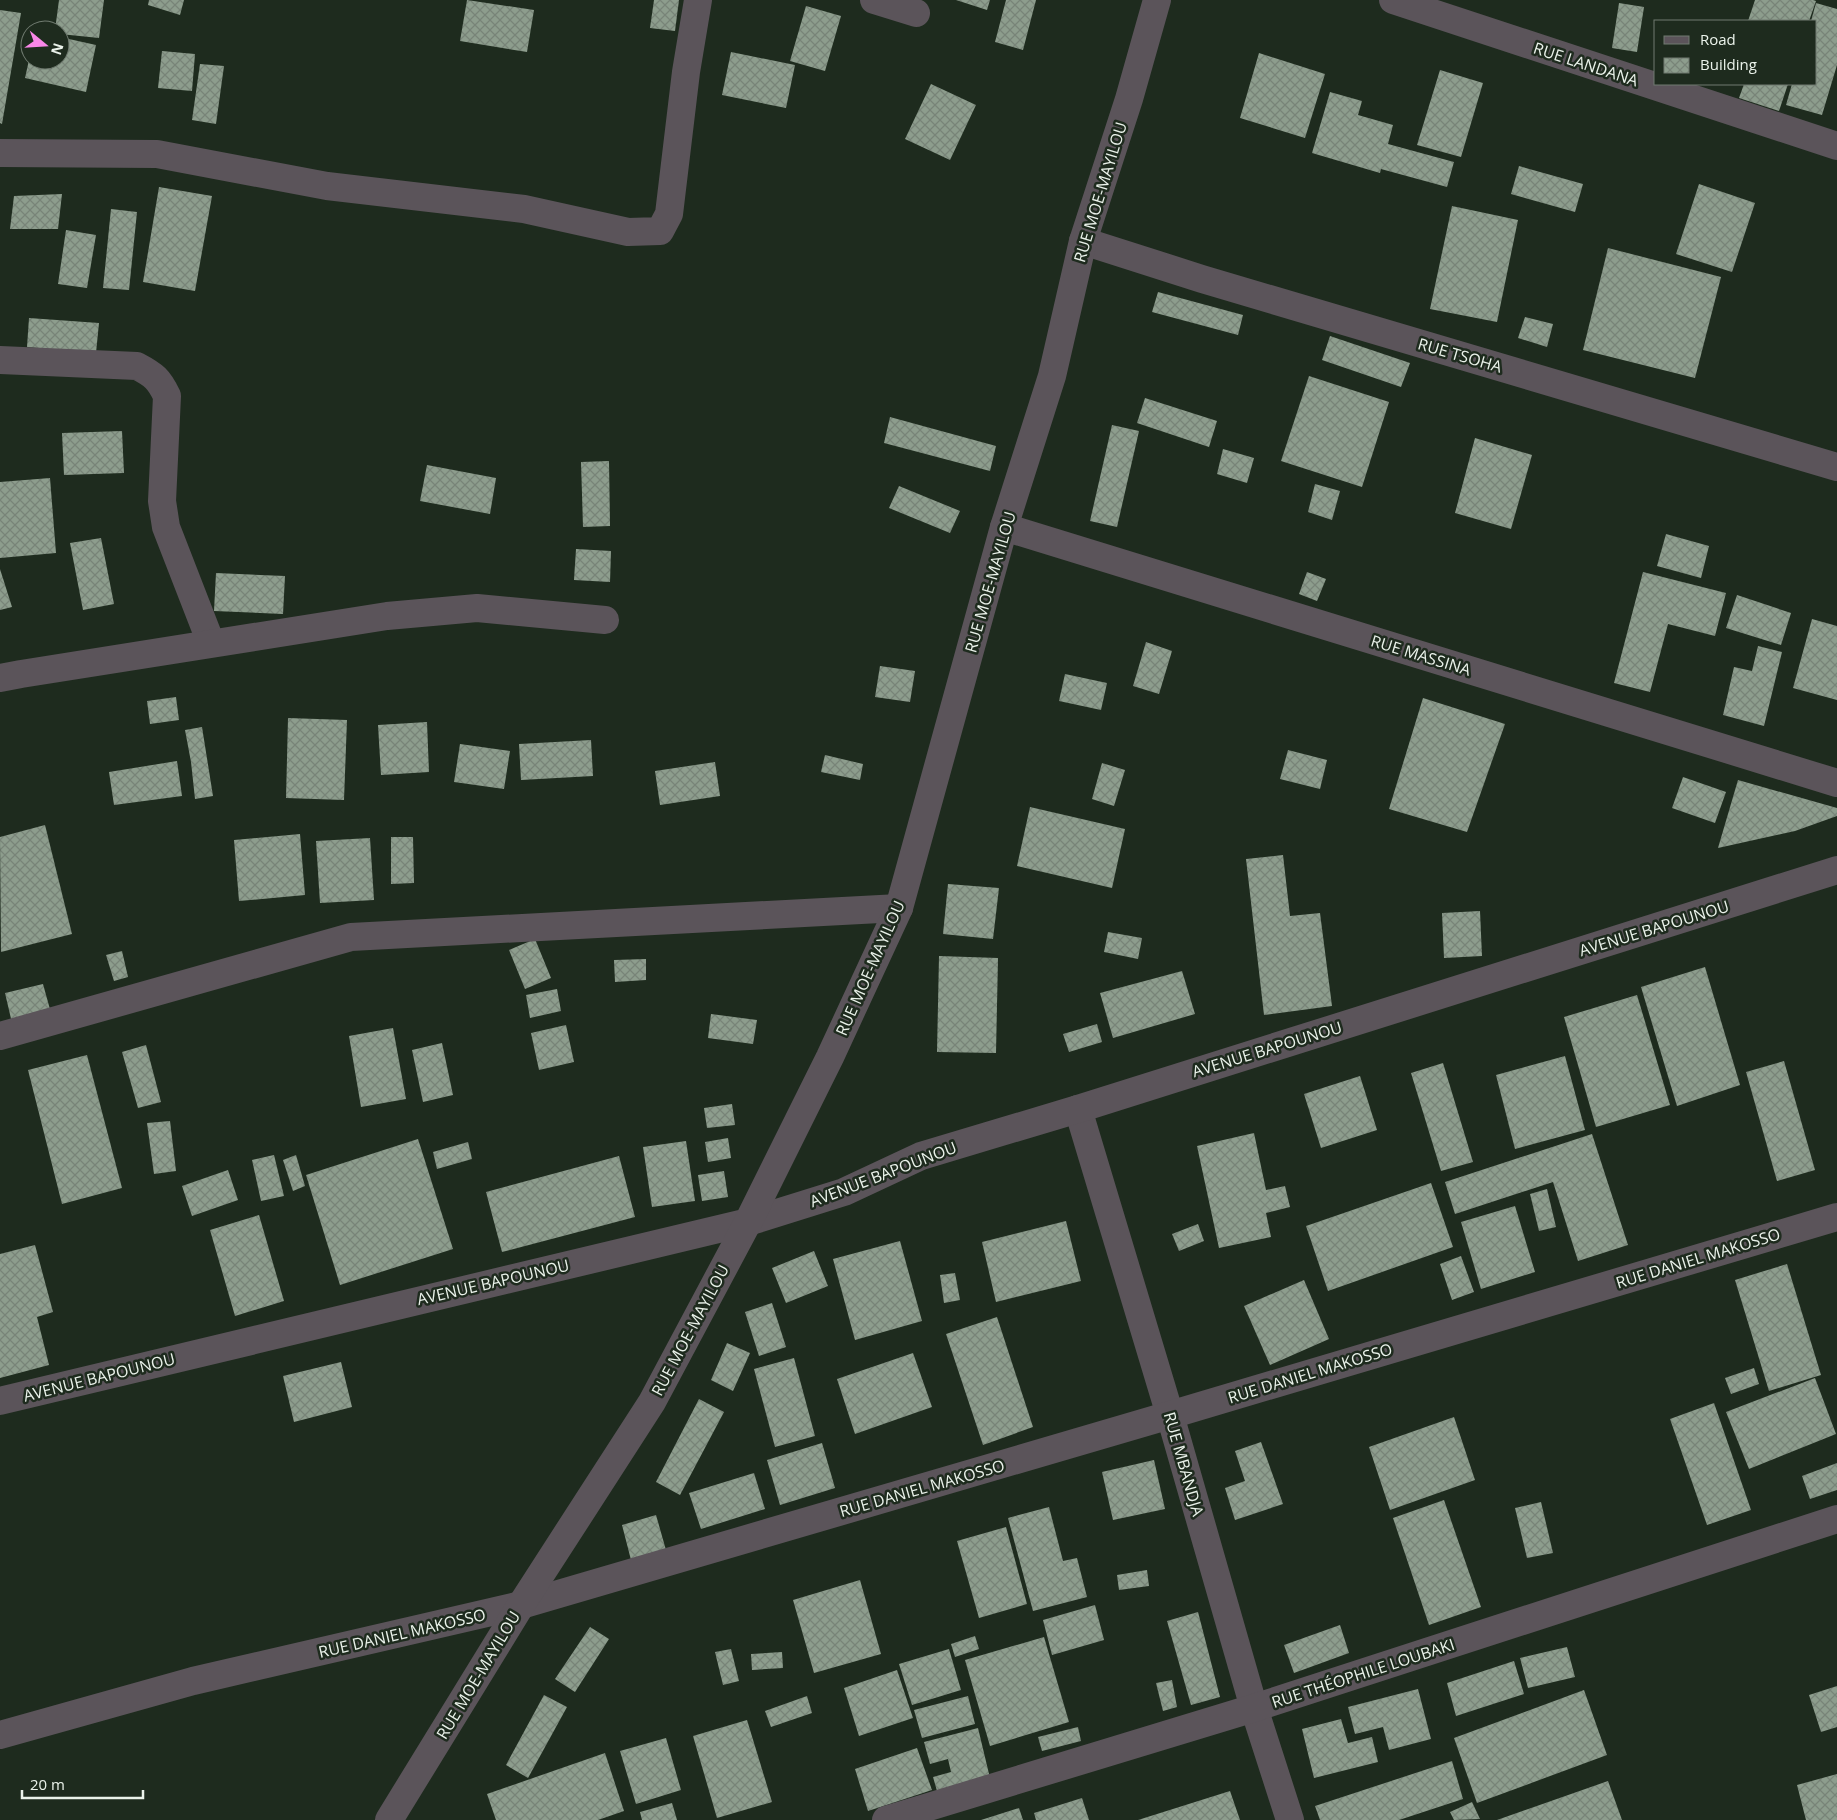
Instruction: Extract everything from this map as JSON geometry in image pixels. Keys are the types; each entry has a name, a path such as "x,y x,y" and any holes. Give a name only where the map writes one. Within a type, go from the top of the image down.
{"street":[{"path":"0,153 157,154 327,186 524,209 628,232 660,231 669,214 686,72 698,0"},
{"path":"874,0 916,13"},
{"name":"RUE MOE-MAYILOU","path":"388,1820 521,1605 652,1402 748,1222 830,1057 899,908 1004,527 1052,376 1084,241 1129,99 1157,0"},
{"name":"RUE LANDANA","path":"1393,0 1837,146"},
{"name":"RUE TSOHA","path":"1084,241 1202,279 1837,467"},
{"path":"0,360 137,366 149,372 159,381 167,396 162,501 166,527 211,643"},
{"name":"RUE MASSINA","path":"1004,527 1837,783"},
{"path":"0,678 387,616 477,608 605,620"},
{"name":"AVENUE BAPOUNOU","path":"0,1401 748,1222 844,1192 921,1156 1078,1109 1837,870"},
{"path":"0,1036 351,937 899,908"},
{"name":"RUE MBANDJA","path":"1078,1109 1170,1415 1254,1708 1290,1820"},
{"name":"RUE DANIEL MAKOSSO","path":"0,1736 192,1681 521,1605 1837,1217"},
{"name":"RUE THÉOPHILE LOUBAKI","path":"886,1820 1254,1708 1837,1519"}],"building":[{"path":"59,0 104,0 99,38 70,35 70,20 56,20"},
{"path":"149,0 184,0 180,15 148,5"},
{"path":"467,0 534,10 527,52 460,41"},
{"path":"654,0 679,0 675,31 650,28"},
{"path":"956,0 990,0 987,10"},
{"path":"1006,0 1036,0 1023,50 995,42"},
{"path":"1755,0 1816,1 1809,20 1748,20"},
{"path":"1619,3 1644,7 1637,52 1612,48"},
{"path":"1816,3 1837,9 1837,65 1822,115 1786,105 1792,85 1817,85 1817,20 1811,20"},
{"path":"806,6 841,16 825,71 790,61"},
{"path":"0,10 21,13 2,124 0,123"},
{"path":"70,39 96,45 86,92 25,78 27,70 70,70"},
{"path":"162,51 195,54 192,91 158,88"},
{"path":"731,52 795,65 786,108 722,95"},
{"path":"1259,53 1325,74 1305,138 1240,118"},
{"path":"200,64 224,66 216,124 192,120"},
{"path":"1440,70 1483,83 1461,157 1417,145"},
{"path":"931,84 976,105 950,160 905,139"},
{"path":"1744,85 1788,85 1779,111 1739,98"},
{"path":"1330,92 1362,101 1358,115 1393,125 1388,144 1454,162 1447,187 1381,169 1380,173 1312,153"},
{"path":"1519,166 1583,184 1575,212 1511,194"},
{"path":"1699,184 1755,203 1732,272 1676,254"},
{"path":"159,187 212,196 195,291 143,282"},
{"path":"62,194 58,229 10,229 14,196"},
{"path":"1452,206 1518,220 1497,322 1430,309"},
{"path":"111,209 137,212 129,290 103,288"},
{"path":"66,230 96,235 87,288 58,284"},
{"path":"1608,248 1721,277 1695,378 1583,350"},
{"path":"1158,292 1243,315 1238,335 1152,312"},
{"path":"1525,317 1553,324 1547,347 1518,338"},
{"path":"29,318 99,323 96,353 27,347"},
{"path":"1330,336 1410,363 1401,387 1322,360"},
{"path":"1309,376 1389,402 1362,487 1281,461"},
{"path":"1145,398 1217,421 1209,447 1137,423"},
{"path":"890,417 996,446 990,471 884,443"},
{"path":"1112,425 1139,431 1117,527 1090,521"},
{"path":"122,431 124,473 64,475 62,433"},
{"path":"1475,438 1532,455 1511,529 1455,513"},
{"path":"1223,449 1254,458 1247,483 1217,474"},
{"path":"609,461 610,526 583,527 581,462"},
{"path":"427,465 496,478 490,514 420,501"},
{"path":"50,478 56,553 0,558 0,482"},
{"path":"1315,484 1340,491 1332,520 1308,512"},
{"path":"899,486 960,511 950,533 889,508"},
{"path":"1666,534 1709,546 1701,578 1657,566"},
{"path":"101,538 114,604 83,610 70,543"},
{"path":"576,549 611,551 610,582 574,580"},
{"path":"0,569 12,607 0,610"},
{"path":"1307,572 1326,579 1317,601 1299,594"},
{"path":"1643,572 1726,593 1715,636 1668,624 1650,692 1614,683"},
{"path":"216,573 285,576 283,614 214,611"},
{"path":"1737,595 1791,613 1781,645 1726,628"},
{"path":"1812,619 1837,626 1837,700 1793,688"},
{"path":"1146,642 1172,651 1159,694 1133,686"},
{"path":"1758,646 1782,652 1764,726 1723,715 1734,667 1752,671"},
{"path":"880,666 915,671 910,702 875,697"},
{"path":"1065,674 1107,683 1101,710 1059,701"},
{"path":"176,697 179,720 150,724 147,701"},
{"path":"1423,698 1505,724 1467,832 1389,809"},
{"path":"288,718 347,720 344,800 286,798"},
{"path":"427,722 429,772 381,775 378,725"},
{"path":"202,727 213,796 195,799 185,730"},
{"path":"591,740 593,776 521,780 519,744"},
{"path":"460,744 510,751 504,789 454,782"},
{"path":"1288,750 1327,760 1320,789 1280,779"},
{"path":"825,755 863,764 860,780 821,772"},
{"path":"177,761 182,796 114,805 109,772"},
{"path":"715,762 720,796 660,805 655,771"},
{"path":"1102,763 1125,770 1114,806 1092,799"},
{"path":"1683,777 1726,792 1715,823 1672,808"},
{"path":"1738,780 1837,808 1837,816 1795,831 1718,848"},
{"path":"1030,807 1125,829 1112,888 1017,866"},
{"path":"45,825 72,934 1,952 0,837"},
{"path":"300,834 305,895 239,901 234,840"},
{"path":"391,837 413,837 414,883 391,884"},
{"path":"370,838 374,900 320,903 316,841"},
{"path":"1283,855 1290,916 1320,913 1332,1006 1264,1015 1246,859"},
{"path":"948,884 999,888 993,939 943,934"},
{"path":"1480,911 1482,956 1444,958 1442,913"},
{"path":"1108,932 1142,938 1138,959 1104,952"},
{"path":"535,939 551,978 525,989 509,950"},
{"path":"122,951 128,977 114,981 106,955"},
{"path":"939,956 998,958 996,1053 937,1052"},
{"path":"646,959 646,980 615,982 614,960"},
{"path":"1705,967 1740,1085 1677,1106 1641,987"},
{"path":"1182,971 1195,1014 1113,1038 1100,993"},
{"path":"43,984 51,1013 12,1023 5,993"},
{"path":"557,989 561,1011 530,1018 526,995"},
{"path":"1637,995 1670,1105 1596,1127 1564,1017"},
{"path":"711,1014 757,1020 753,1044 708,1038"},
{"path":"1097,1024 1102,1042 1069,1052 1063,1034"},
{"path":"566,1025 574,1062 539,1070 531,1033"},
{"path":"393,1028 406,1099 361,1107 349,1036"},
{"path":"442,1043 453,1095 423,1102 412,1050"},
{"path":"146,1045 161,1102 138,1108 122,1052"},
{"path":"87,1055 122,1188 62,1204 28,1070"},
{"path":"1565,1056 1585,1130 1515,1149 1496,1075"},
{"path":"1784,1061 1815,1170 1777,1181 1746,1072"},
{"path":"1443,1063 1473,1162 1441,1171 1411,1073"},
{"path":"1360,1076 1377,1130 1321,1148 1304,1094"},
{"path":"732,1104 735,1125 707,1128 704,1108"},
{"path":"170,1121 176,1171 154,1174 147,1123"},
{"path":"1254,1133 1266,1190 1285,1186 1290,1207 1266,1213 1271,1237 1219,1248 1197,1146"},
{"path":"1592,1134 1628,1245 1578,1261 1553,1182 1455,1214 1445,1182"},
{"path":"728,1138 731,1158 708,1162 705,1142"},
{"path":"418,1139 453,1249 340,1285 306,1175"},
{"path":"686,1141 695,1201 652,1207 643,1147"},
{"path":"468,1142 472,1159 437,1169 433,1152"},
{"path":"274,1155 284,1196 261,1201 252,1160"},
{"path":"296,1155 305,1186 293,1191 283,1160"},
{"path":"619,1156 635,1217 502,1252 486,1192"},
{"path":"228,1170 238,1200 192,1216 182,1186"},
{"path":"724,1171 728,1197 702,1201 698,1175"},
{"path":"1431,1183 1453,1247 1328,1291 1306,1226"},
{"path":"1547,1189 1556,1227 1539,1231 1530,1194"},
{"path":"1515,1206 1535,1272 1481,1289 1461,1222"},
{"path":"259,1215 284,1301 235,1316 210,1230"},
{"path":"1066,1221 1081,1281 996,1302 982,1242"},
{"path":"1198,1224 1204,1241 1179,1251 1172,1234"},
{"path":"900,1241 922,1321 855,1340 833,1259"},
{"path":"35,1245 53,1312 37,1317 49,1365 0,1378 0,1254"},
{"path":"814,1251 828,1286 786,1303 772,1268"},
{"path":"1461,1256 1474,1292 1452,1300 1440,1264"},
{"path":"1787,1264 1821,1375 1769,1391 1735,1280"},
{"path":"955,1273 960,1300 944,1303 940,1275"},
{"path":"1304,1280 1329,1339 1270,1365 1244,1306"},
{"path":"772,1303 786,1347 759,1356 745,1312"},
{"path":"997,1317 1033,1427 983,1445 946,1334"},
{"path":"727,1343 750,1353 733,1391 711,1380"},
{"path":"913,1353 932,1407 855,1434 837,1379"},
{"path":"794,1358 815,1436 775,1447 754,1369"},
{"path":"341,1362 352,1407 294,1422 283,1376"},
{"path":"1754,1368 1759,1384 1731,1394 1725,1378"},
{"path":"1815,1378 1836,1434 1749,1469 1726,1412"},
{"path":"699,1399 724,1412 680,1495 656,1482"},
{"path":"1714,1403 1751,1510 1707,1525 1670,1419"},
{"path":"1454,1417 1475,1480 1390,1510 1369,1447"},
{"path":"1261,1442 1283,1504 1235,1520 1225,1488 1245,1481 1235,1451"},
{"path":"822,1443 835,1488 780,1505 767,1460"},
{"path":"1154,1460 1165,1509 1113,1520 1102,1472"},
{"path":"1837,1463 1837,1490 1810,1499 1802,1476"},
{"path":"754,1473 765,1509 701,1529 689,1493"},
{"path":"1444,1500 1481,1607 1429,1625 1393,1518"},
{"path":"1541,1502 1553,1553 1527,1558 1515,1508"},
{"path":"1049,1507 1063,1561 1077,1558 1087,1597 1033,1611 1008,1518"},
{"path":"656,1515 666,1550 631,1560 622,1525"},
{"path":"1006,1527 1027,1604 979,1618 957,1541"},
{"path":"1147,1570 1149,1586 1119,1590 1117,1575"},
{"path":"860,1580 881,1654 814,1673 793,1600"},
{"path":"1095,1605 1104,1640 1052,1655 1043,1620"},
{"path":"1198,1612 1220,1697 1191,1705 1167,1621"},
{"path":"1340,1625 1349,1653 1294,1673 1284,1645"},
{"path":"590,1627 609,1639 575,1692 555,1679"},
{"path":"975,1636 979,1649 955,1657 951,1644"},
{"path":"1044,1637 1069,1722 990,1746 965,1660"},
{"path":"1567,1647 1575,1677 1528,1688 1520,1658"},
{"path":"731,1649 739,1681 723,1685 715,1652"},
{"path":"949,1649 961,1690 912,1705 899,1664"},
{"path":"782,1652 783,1668 752,1670 751,1654"},
{"path":"1514,1661 1524,1694 1456,1716 1447,1683"},
{"path":"897,1670 913,1718 859,1736 844,1688"},
{"path":"1172,1680 1177,1707 1163,1711 1156,1683"},
{"path":"1837,1686 1837,1727 1821,1732 1809,1695"},
{"path":"1418,1689 1431,1739 1389,1750 1383,1727 1355,1734 1348,1707"},
{"path":"1584,1690 1607,1755 1477,1803 1454,1738"},
{"path":"544,1695 567,1707 528,1778 506,1765"},
{"path":"807,1696 812,1713 771,1727 765,1711"},
{"path":"968,1696 975,1724 922,1738 914,1710"},
{"path":"1341,1719 1348,1743 1372,1737 1378,1762 1314,1778 1302,1729"},
{"path":"747,1720 772,1802 717,1818 693,1736"},
{"path":"1078,1727 1081,1741 1042,1751 1038,1737"},
{"path":"978,1728 990,1778 937,1791 933,1777 951,1772 948,1759 930,1764 924,1742"},
{"path":"666,1738 681,1790 636,1804 620,1751"},
{"path":"917,1748 932,1790 868,1811 855,1769"},
{"path":"605,1753 624,1811 598,1820 496,1820 487,1794"},
{"path":"1452,1761 1463,1799 1399,1820 1320,1820 1315,1806"},
{"path":"1837,1774 1837,1820 1806,1820 1797,1785"},
{"path":"1608,1781 1622,1820 1497,1820"},
{"path":"1230,1791 1240,1820 1138,1820"},
{"path":"1082,1798 1089,1820 1036,1820 1034,1813"},
{"path":"1472,1802 1480,1819 1454,1820 1450,1812"},
{"path":"672,1803 677,1820 642,1820 640,1812"},
{"path":"1019,1808 1023,1820 981,1820"}]}
